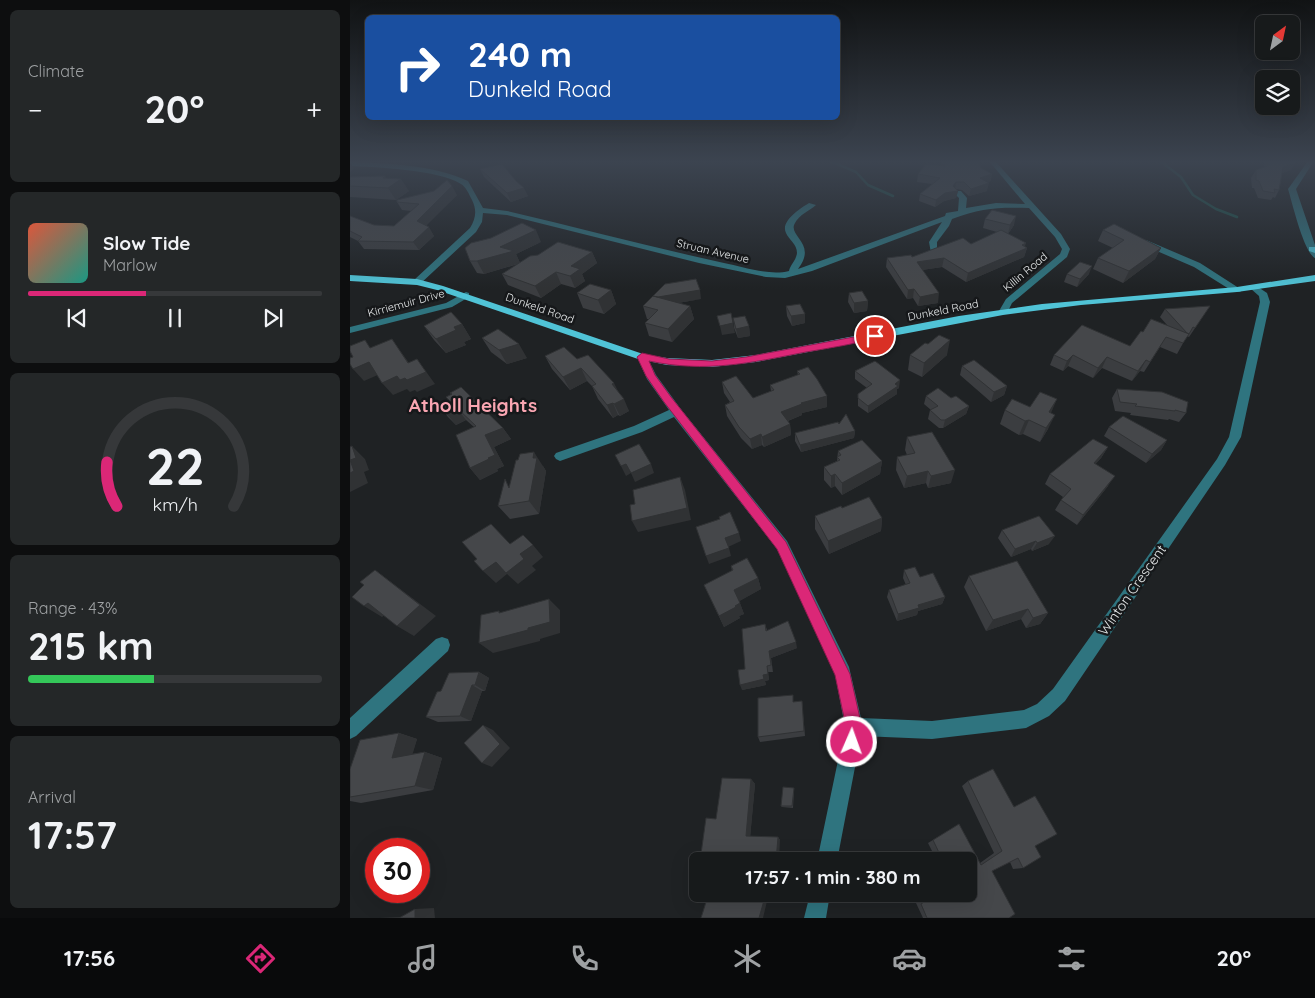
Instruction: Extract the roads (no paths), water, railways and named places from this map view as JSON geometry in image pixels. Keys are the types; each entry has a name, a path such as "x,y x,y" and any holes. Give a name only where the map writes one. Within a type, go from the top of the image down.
{"main road":[{"name":"Dunkeld Road","path":"350,278 417,282 466,295 642,357 669,362 701,364 746,360 1004,311 1238,290 1315,278"}],"street":[{"path":"417,282 473,230 478,222 480,210 477,204"},
{"path":"962,211 963,204"},
{"path":"1297,204 1314,251"},
{"path":"793,274 792,271 802,258 802,254 800,246 789,232 789,227 798,214 812,205"},
{"name":"Struan Avenue","path":"480,210 507,213 699,260 766,274 793,274 962,211 987,205 1031,206"},
{"name":"Killin Road","path":"1004,311 1005,306 1013,297 1066,252 1063,242 1031,206"},
{"path":"934,252 933,242 945,226 949,215"},
{"path":"1141,241 1197,265 1238,290"},
{"name":"Winton Crescent","path":"854,727 932,730 1026,719 1042,710 1059,695 1221,462 1235,437 1265,302 1264,295 1256,288"},
{"name":"Kirriemuir Drive","path":"350,330 449,305 466,295"},
{"path":"642,357 651,376 676,411 782,546 843,674 854,727 829,852"},
{"path":"560,456 638,429 676,411"},
{"path":"350,730 442,644"},
{"path":"815,918 818,902"}],"waterway":[{"path":"1208,204 1237,217"}],"district":[{"name":"Atholl Heights","path":"473,405"}]}
